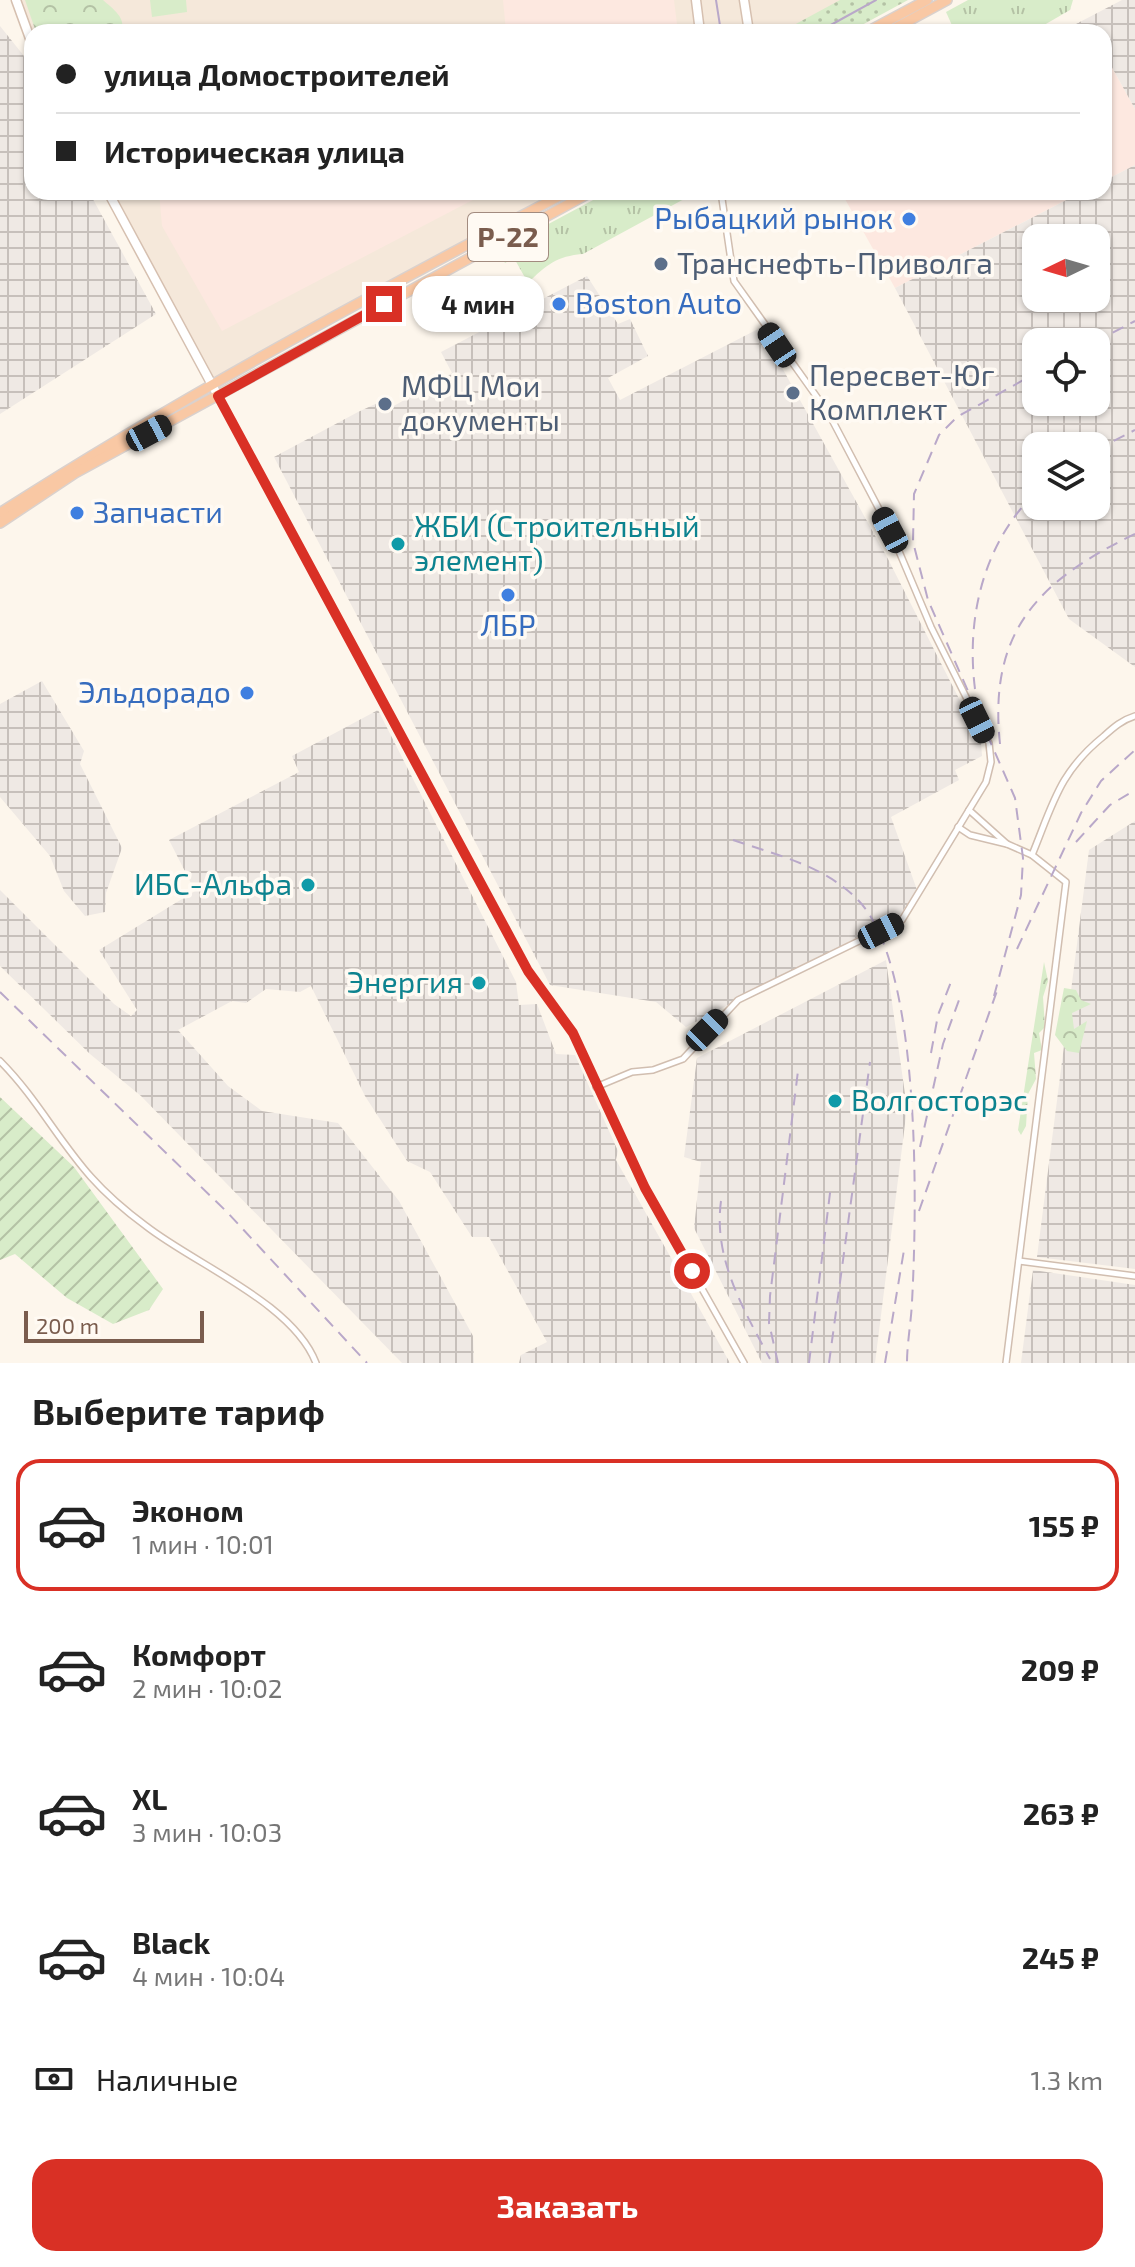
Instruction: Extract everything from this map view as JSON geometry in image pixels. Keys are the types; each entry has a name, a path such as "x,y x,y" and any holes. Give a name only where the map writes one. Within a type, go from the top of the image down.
{"highway":[{"path":"882,24 927,0"},
{"path":"903,24 947,0"},
{"name":"Р-22","path":"0,523 75,473 553,200"},
{"name":"Р-22","path":"0,513 70,467 576,200"}],"main road":[{"path":"16,0 25,24"},
{"path":"696,0 699,24"},
{"path":"744,0 748,24"},
{"path":"112,200 216,391"}],"street":[{"path":"596,1087 632,1072 653,1070 683,1059 738,1000 902,920 986,782 991,762 989,743 931,627 890,530 829,414 734,281 722,200"},
{"path":"216,391 528,971 573,1033 645,1188 744,1363"},
{"path":"1032,855 1067,771 1078,757 1120,722 1135,716"},
{"path":"969,810 1007,844"},
{"path":"958,827 970,835 1007,844 1032,855 1066,882 1006,1363"},
{"path":"0,1061 26,1087 91,1177 120,1205 214,1274 246,1288 310,1348 316,1363"},
{"path":"1019,1261 1135,1276"}],"shaded area":[{"path":"12,0 906,0 862,24 24,26"},
{"path":"503,0 674,0 677,24 505,24"},
{"path":"1122,0 1135,0 1135,109 1112,67 1112,24 1076,24"},
{"path":"0,26 24,56 24,200 93,200 156,314 0,414"},
{"path":"1112,67 1135,109 1135,165 1112,177"},
{"path":"1135,165 1135,667 1069,619 895,288 1066,200 1112,200 1112,177"},
{"path":"113,200 547,200 213,386"},
{"path":"160,200 473,200 222,331 162,226"},
{"name":"Рыбацкий рынок","path":"846,200 1066,200 895,288"},
{"path":"587,276 618,324 630,319 648,356 608,378 620,400 760,328 888,559 981,742 982,756 955,770 959,780 891,817 917,890 900,915 686,1027 656,1002 550,985 274,457 386,399 392,407 452,373 441,352"},
{"path":"42,681 84,751 80,764 122,848 106,893 105,912 85,916 64,891 50,856 0,797 0,704"},
{"path":"378,710 516,982 519,1005 537,1004 556,1054 575,1055 618,1151 616,1160 730,1363 519,1363 521,1355 547,1342 489,1237 472,1237 430,1172 407,1161 365,1096 311,986 300,992 266,989 246,1003 232,1001 178,1030 228,1086 262,1111 338,1123 399,1201 473,1336 474,1363 402,1363 141,1096 90,1054 0,966 0,890 114,1004 131,1016 137,1010 99,950 195,891 169,840 299,772 292,756"},
{"path":"1135,821 1135,1269 1037,1257 1089,850"},
{"path":"886,960 907,1108 875,1363 762,1363 694,1228 701,1162 684,1157 697,1058"},
{"path":"1033,1270 1135,1285 1135,1363 1021,1363"}],"green space":[{"path":"25,0 103,0 115,10 122,22 122,24 33,24"},
{"path":"150,0 186,0 187,12 152,17"},
{"path":"840,0 908,0 864,24 796,24"},
{"path":"968,0 1073,0 1070,10 1046,24 951,24 946,12"},
{"path":"593,200 682,200 583,254 552,262 528,283 514,258 505,263 498,251"},
{"path":"1044,962 1048,981 1043,997 1045,1027 1039,1033 1042,1050 1034,1053 1036,1079 1028,1094 1026,1126 1021,1135 1018,1130"},
{"path":"1064,988 1076,990 1081,1000 1091,1004 1072,1013 1074,1029 1087,1021 1079,1053 1067,1051 1055,1035"},
{"path":"0,1097 74,1167 163,1289 149,1310 113,1324 67,1298 15,1254 0,1260"}],"tram line":[{"path":"716,0 720,24"},
{"path":"832,24 876,0"}],"railway":[{"path":"1110,334 1135,321"},
{"path":"994,996 1021,895 1023,858 1015,798 928,600 913,542 914,494 939,435 957,417 1022,381"},
{"path":"1110,443 1135,430"},
{"path":"975,689 973,636 982,583 1003,535 1022,508"},
{"path":"1000,744 998,704 1003,670 1012,640 1027,614 1047,591 1072,570 1135,534"},
{"path":"1017,949 1081,813 1101,781 1135,750"},
{"path":"1076,842 1110,805 1135,790"},
{"path":"733,840 800,863 845,888 858,900 879,932 894,977 905,1032 914,1152 914,1261 907,1363"},
{"path":"931,1053 938,1015 951,982"},
{"path":"919,1211 998,988"},
{"path":"0,992 227,1212 367,1363"},
{"path":"920,1147 943,1044 959,1000"},
{"path":"829,1363 870,1062"},
{"path":"778,1363 769,1323 770,1296 798,1071"},
{"path":"809,1363 831,1185"},
{"path":"721,1201 720,1222 726,1264 741,1303 770,1359"},
{"path":"885,1363 904,1250"}],"place":[{"name":"Рыбацкий рынок","path":"909,219"},
{"name":"Транснефть-Приволга","path":"661,264"},
{"name":"Boston Auto","path":"559,304"},
{"name":"Пересвет-Юг Комплект","path":"793,393"},
{"name":"МФЦ Мои документы","path":"385,404"},
{"name":"Запчасти","path":"77,513"},
{"name":"ЖБИ (Строительный элемент)","path":"398,544"},
{"name":"ЛБР","path":"508,595"},
{"name":"Эльдорадо","path":"247,693"},
{"name":"ИБС-Альфа","path":"308,885"},
{"name":"Энергия","path":"479,983"},
{"name":"Волгосторэс","path":"835,1101"}],"route":[{"path":"384,304 218,396 528,971 550,1006 573,1033 645,1188 692,1271"}]}
